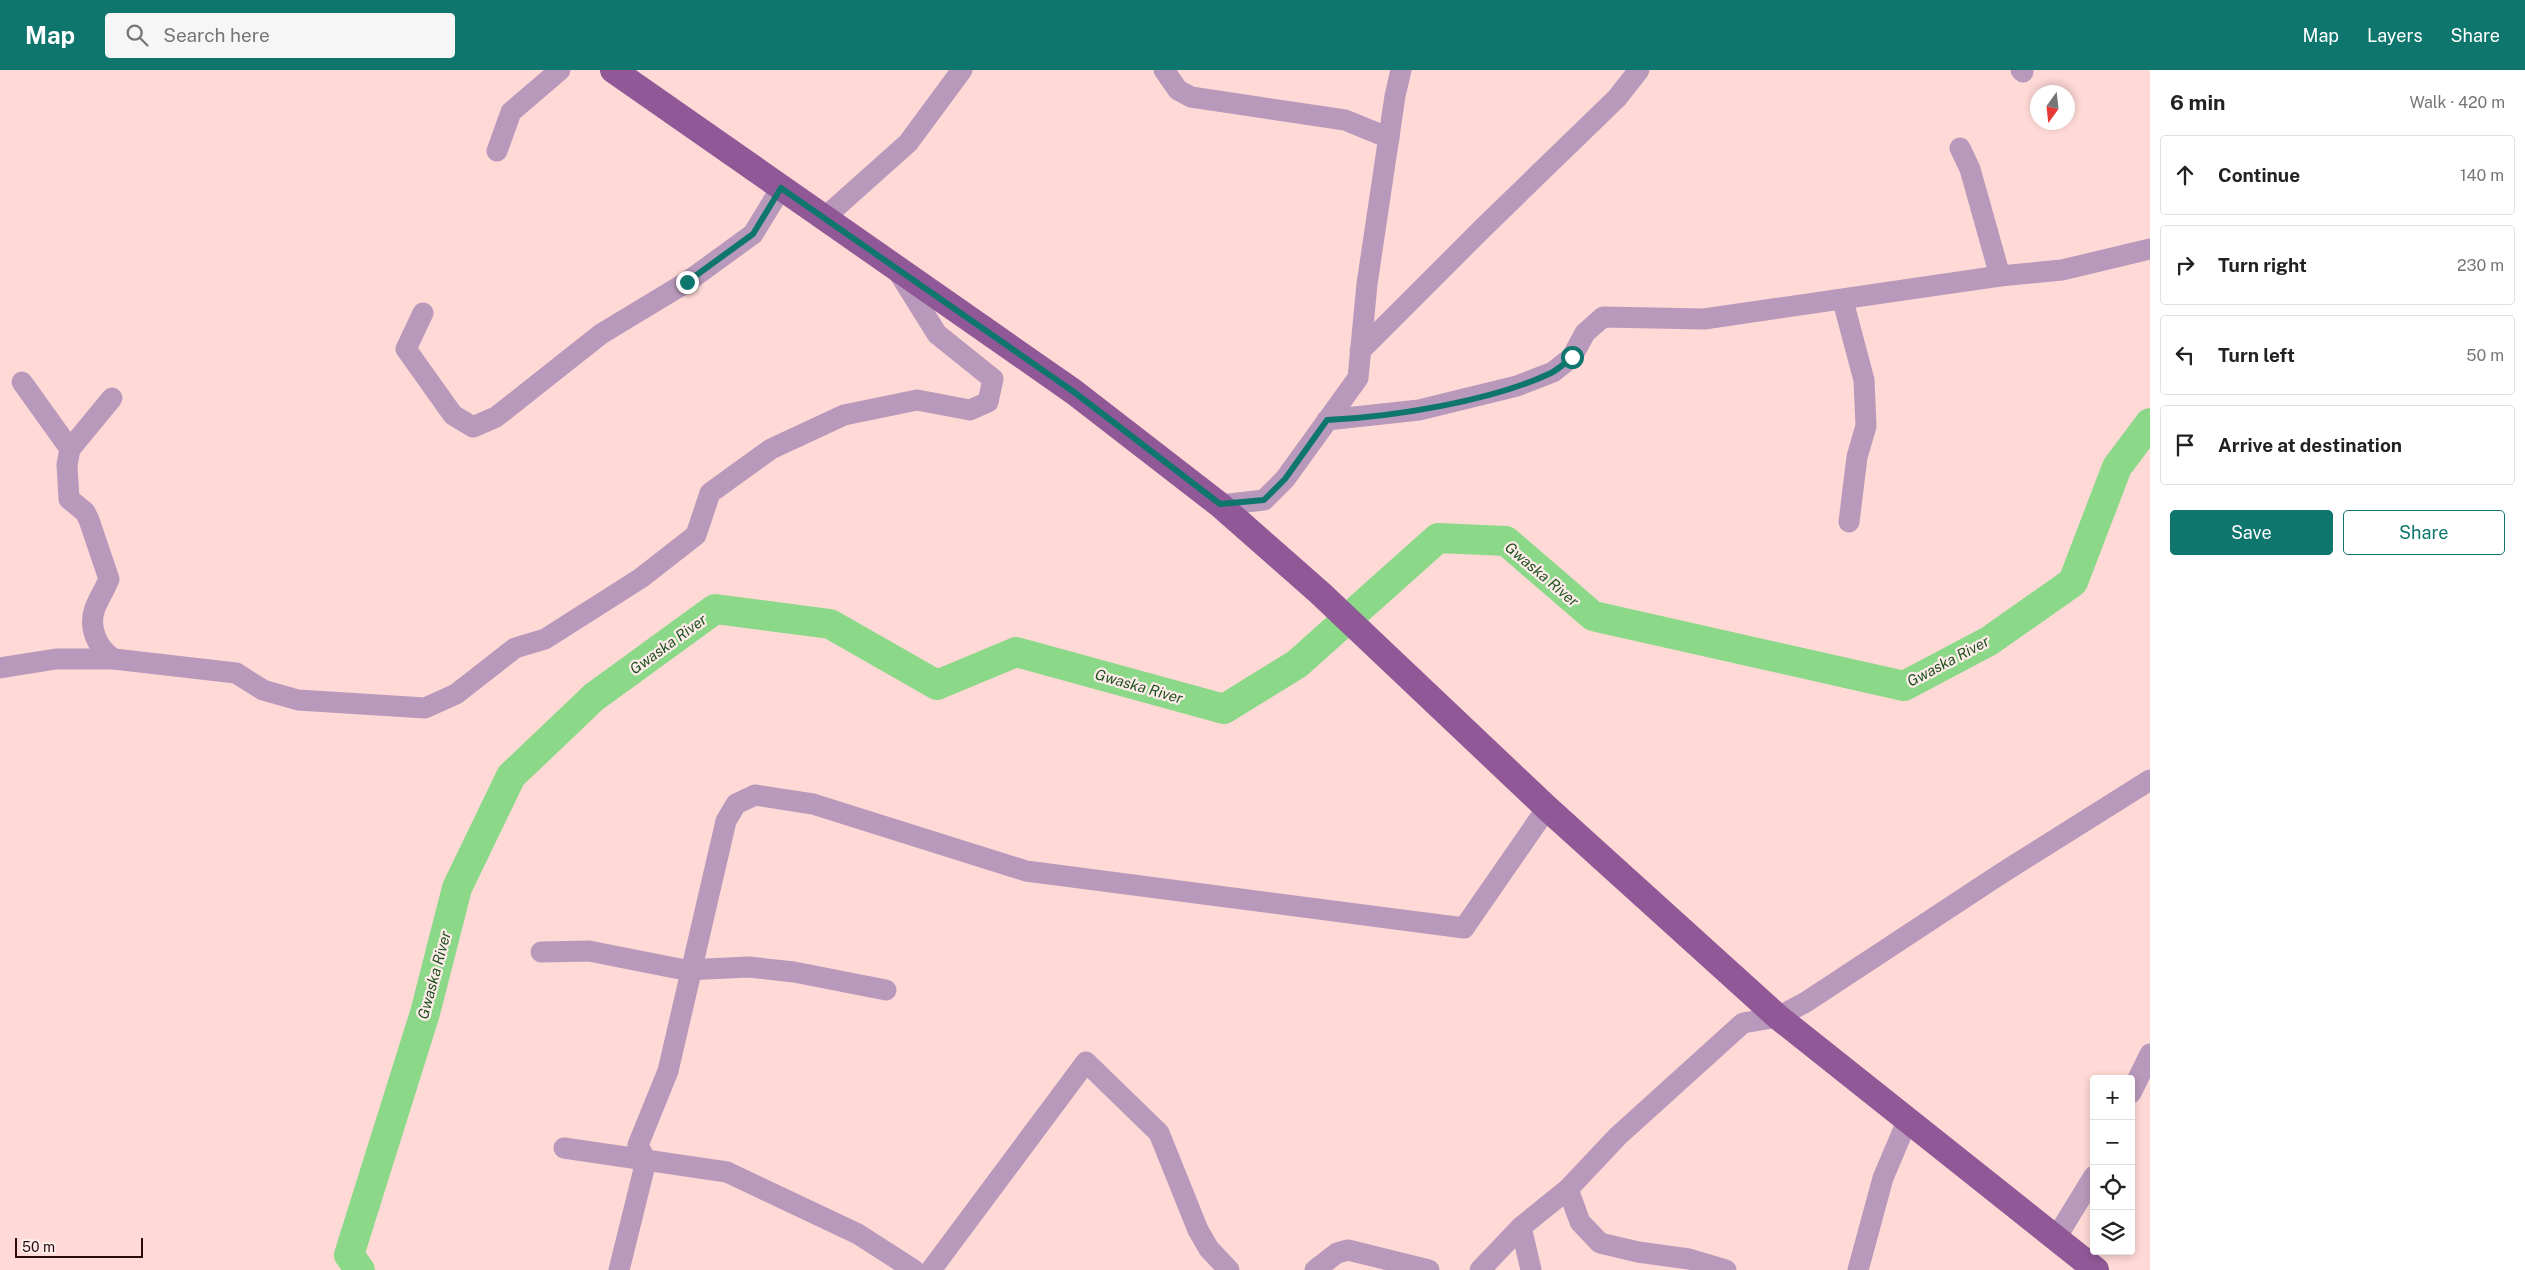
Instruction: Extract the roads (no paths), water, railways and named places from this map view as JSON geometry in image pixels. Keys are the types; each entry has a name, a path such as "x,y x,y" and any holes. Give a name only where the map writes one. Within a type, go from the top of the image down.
{"main road":[{"path":"613,70 1074,392 1220,504 1320,593 1547,808 1778,1017 2096,1270"}],"street":[{"path":"497,151 512,112 560,70"},
{"path":"824,218 908,143 962,70"},
{"path":"1164,70 1178,90 1191,97 1210,98 1243,106 1345,120 1389,138"},
{"path":"1220,504 1264,500 1285,479 1358,378 1367,284 1401,70"},
{"path":"1360,351 1484,227 1618,98 1639,70"},
{"path":"1960,148 1970,169 2000,276"},
{"path":"423,314 406,349 453,415 473,427 496,418 601,334 687,282 753,234 781,188"},
{"path":"1327,420 1419,410 1517,386 1553,372 1572,357 1585,333 1603,317 1704,319 1843,301 2000,276 2062,270 2150,249"},
{"path":"0,668 56,659 114,659 236,673 264,690 298,700 425,708 456,694 515,648 545,639 641,578 696,535 710,493 771,449 844,415 917,400 970,410 988,402 993,380 937,334 897,270"},
{"path":"1843,301 1864,380 1866,417 1866,426 1857,457 1849,522"},
{"path":"22,382 70,449"},
{"path":"112,398 70,449 67,465 69,499 85,512 90,520 109,579 94,610 93,629 104,653 114,659"},
{"path":"1480,1270 1521,1227 1568,1189 1618,1136 1743,1024 1778,1017 1806,1002 2002,873 2150,780"},
{"path":"619,1270 646,1161 638,1145 668,1072 726,820 736,804 755,795 813,804 1026,871 1464,928 1547,808"},
{"path":"541,952 589,951 657,966 685,970 749,967 794,972 886,990"},
{"path":"2135,1085 2150,1054"},
{"path":"931,1270 1086,1062 1160,1133 1198,1230 1209,1249 1227,1270"},
{"path":"1858,1270 1883,1178 1908,1119"},
{"path":"564,1148 727,1172 858,1234 914,1270"},
{"path":"2056,1238 2090,1183"},
{"path":"1568,1189 1580,1222 1600,1243 1638,1252 1688,1259 1726,1270"},
{"path":"1521,1227 1531,1270"},
{"path":"1316,1270 1337,1253 1348,1250 1429,1270"}],"waterway":[{"name":"Gwaska River","path":"360,1270 349,1255 425,1013 457,888 511,776 594,697 715,609 830,624 937,685 1016,652 1224,709 1297,664 1438,538 1506,541 1593,616 1904,686 1989,641 2073,582 2117,467 2150,423"}]}
